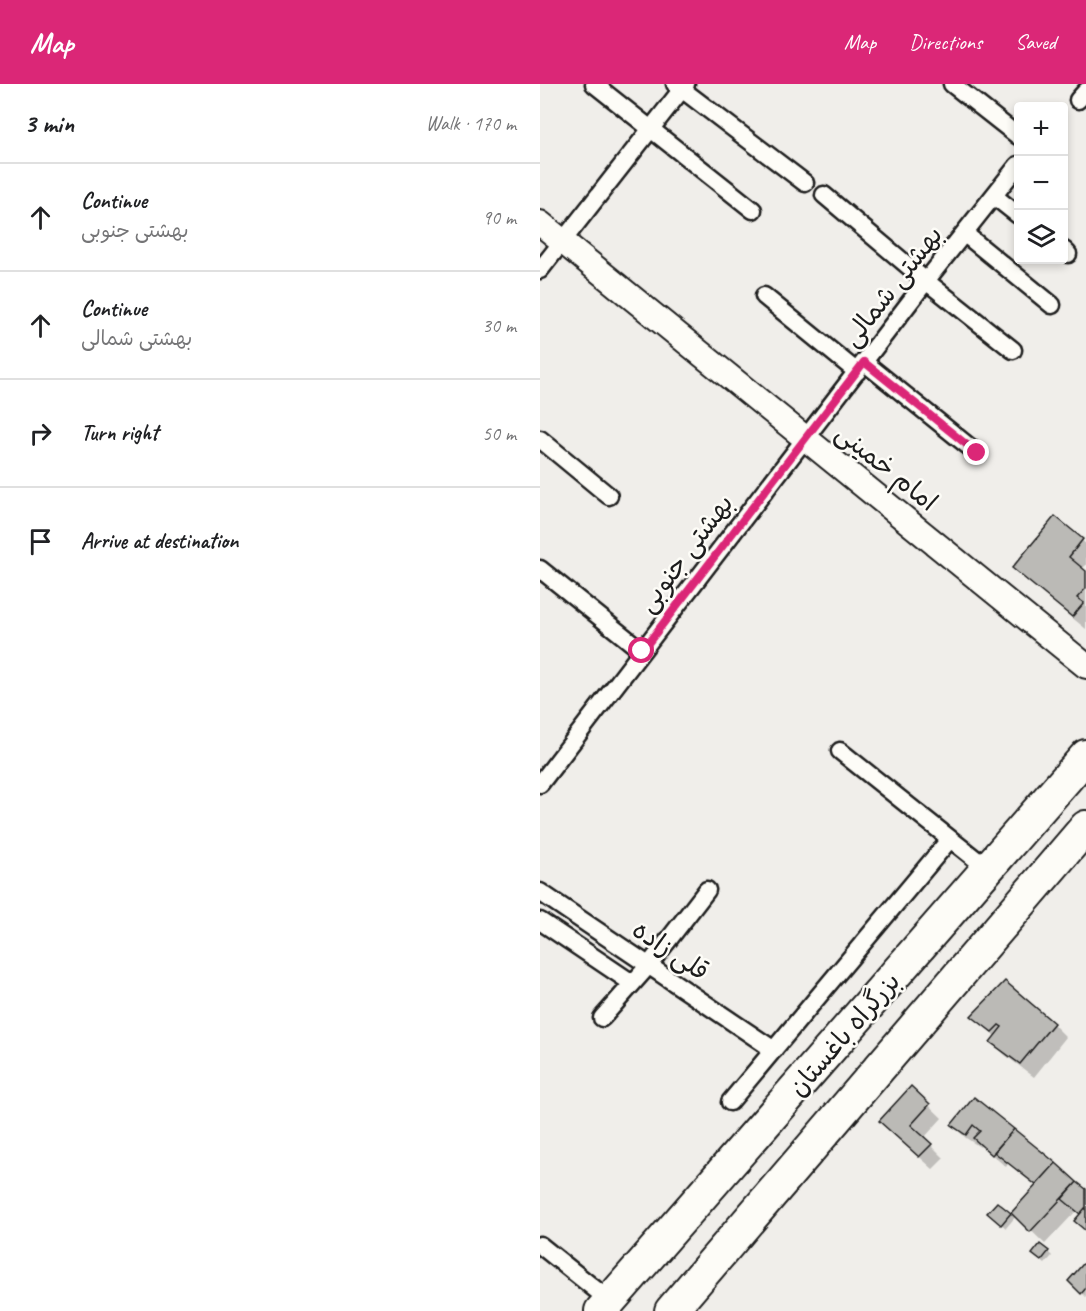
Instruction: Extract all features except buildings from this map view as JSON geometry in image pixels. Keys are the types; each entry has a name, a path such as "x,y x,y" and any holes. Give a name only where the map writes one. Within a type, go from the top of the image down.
{"highway":[{"name":"بزرگراه باغستان","path":"605,1306 1086,756"},
{"name":"بزرگراه باغستان","path":"671,1311 1086,827"}],"street":[{"path":"594,84 753,210"},
{"path":"952,84 1014,133"},
{"path":"540,270 681,86 805,183"},
{"name":"بهشتی شمالی","path":"805,438 926,280 1014,170"},
{"path":"824,195 1013,350"},
{"path":"994,196 1014,212"},
{"name":"امام خمینی","path":"540,223 1086,666"},
{"path":"964,234 1052,305"},
{"path":"764,296 977,453"},
{"name":"بهشتی جنوبی","path":"540,784 805,438"},
{"path":"540,439 609,496"},
{"path":"540,568 642,651"},
{"path":"840,751 988,869"},
{"path":"730,1102 950,838"},
{"path":"602,1018 649,965 707,890"},
{"name":"قلی زاده","path":"540,891 774,1050"},
{"name":"قلی زاده","path":"540,921 632,983"},
{"path":"540,1245 605,1306"}],"route":[{"path":"642,651 864,362 977,453"}]}
